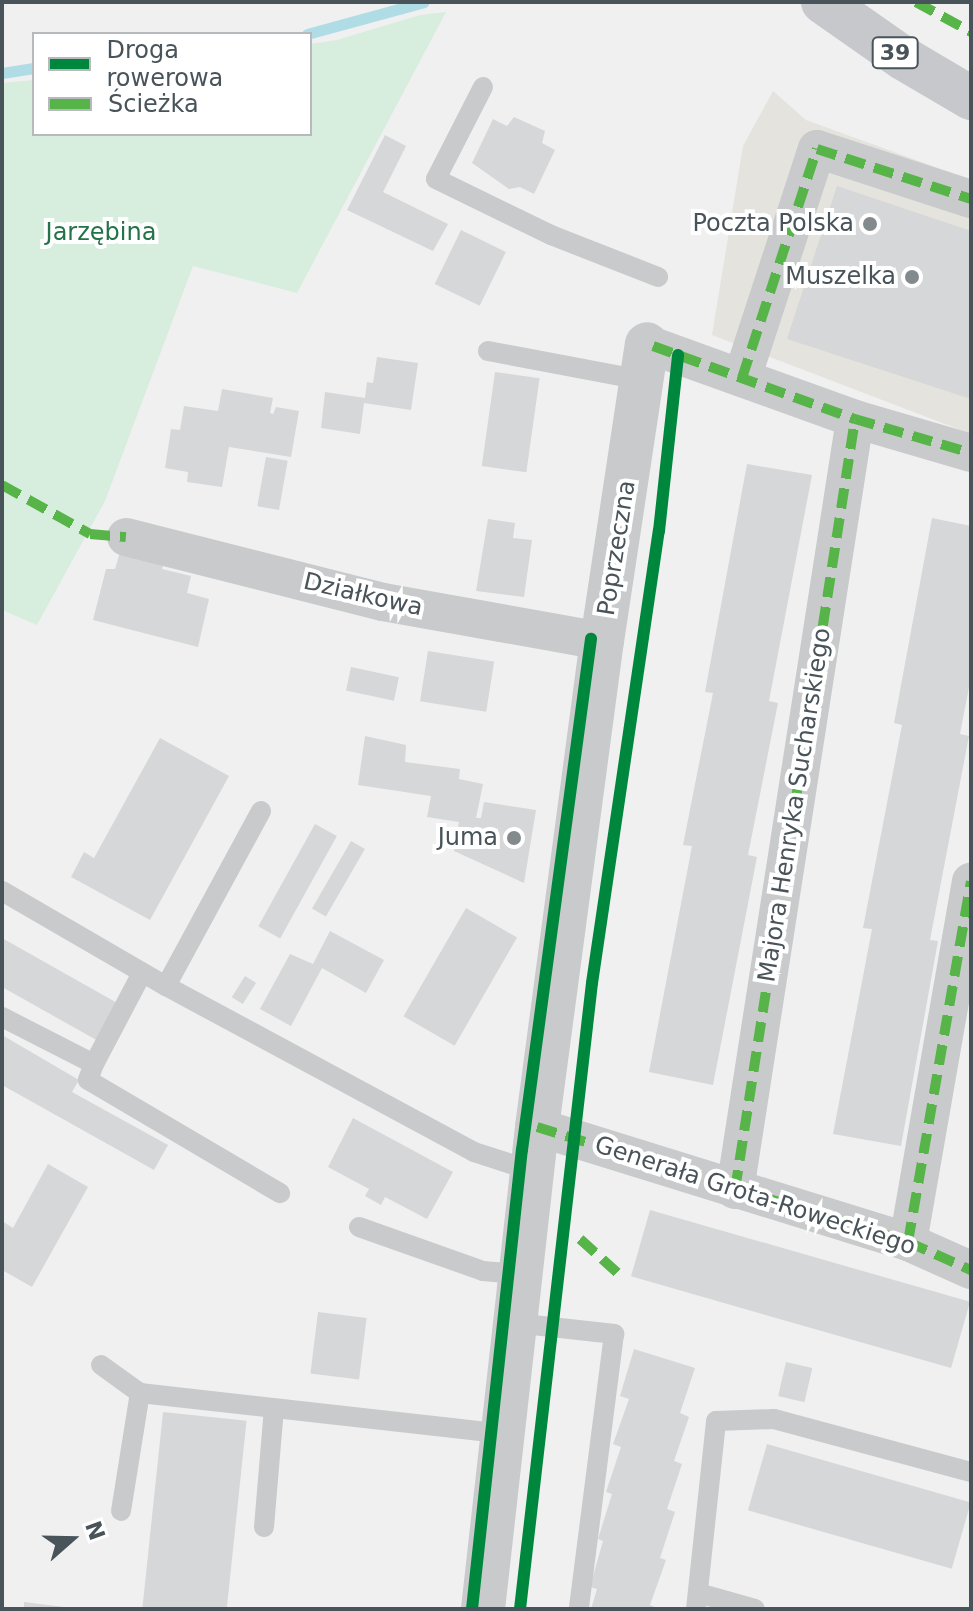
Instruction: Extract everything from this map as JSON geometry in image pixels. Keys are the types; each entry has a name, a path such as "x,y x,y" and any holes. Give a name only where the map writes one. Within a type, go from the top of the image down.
{"main road":[{"name":"39","path":"823,2 903,58 971,98"},
{"name":"39","path":"832,2 971,63"}],"street":[{"path":"742,378 817,149 971,199"},
{"path":"645,362 742,378 855,419 971,453"},
{"name":"Poprzeczna","path":"483,1609 537,1127 602,641 645,362"},
{"name":"Majora Henryka Sucharskiego","path":"735,1190 855,419"},
{"name":"Działkowa","path":"126,537 383,602 602,641"},
{"path":"908,1242 971,881"},
{"name":"Generała Grota-Roweckiego","path":"537,1127 908,1242 971,1270"}],"lane":[{"path":"483,87 436,179 551,235 658,277"},
{"path":"488,351 645,362"},
{"path":"166,986 261,811"},
{"path":"2,891 142,973 474,1152 533,1171"},
{"path":"142,973 88,1080 280,1193"},
{"path":"2,1017 94,1064"},
{"path":"359,1227 483,1271 520,1274"},
{"path":"515,1323 614,1334 579,1609"},
{"path":"101,1365 140,1393 503,1434"},
{"path":"121,1511 140,1393"},
{"path":"264,1527 274,1408"},
{"path":"755,1609 697,1601 716,1421 774,1419 971,1472"}],"shaded area":[{"path":"773,91 806,120 971,180 971,434 712,335 743,146"}],"green space":[{"name":"Jarzębina","path":"446,12 297,293 193,266 105,501 37,625 2,610 2,83 32,80 32,136 312,136 312,44 337,40 420,15"}],"building":[{"path":"514,117 545,131 542,143 555,150 534,194 520,187 509,189 472,163 493,119 507,126"},
{"path":"385,135 406,146 383,192 448,224 433,251 347,210"},
{"path":"837,186 971,231 971,399 787,339"},
{"path":"461,230 506,252 480,306 435,284"},
{"path":"377,357 418,363 411,410 364,403 360,434 321,428 325,392 365,398 367,382 373,383"},
{"path":"495,372 540,378 526,472 482,466"},
{"path":"222,389 273,398 270,413 273,414 276,407 299,411 291,457 229,447 222,487 187,482 188,472 165,468 171,429 180,430 184,406 218,411"},
{"path":"266,457 288,461 279,510 257,506"},
{"path":"747,464 812,475 769,701 778,703 748,855 757,857 713,1085 649,1072 692,846 683,845 713,693 705,692"},
{"path":"932,518 971,526 971,677 960,734 969,736 930,940 938,941 901,1146 833,1134 872,929 863,928 902,725 894,723"},
{"path":"488,519 515,523 513,538 532,540 524,597 476,591"},
{"path":"120,552 164,563 162,569 191,576 187,593 209,599 198,647 93,620 106,569 115,569"},
{"path":"428,651 494,661 486,712 420,701"},
{"path":"351,667 399,677 394,701 346,690"},
{"path":"365,736 406,745 405,762 460,769 459,779 483,784 476,818 481,818 484,802 536,810 524,883 454,851 459,822 427,817 431,796 358,785"},
{"path":"160,738 229,776 150,920 71,877 84,852 94,858"},
{"path":"315,824 337,836 280,938 258,926"},
{"path":"351,841 365,849 326,917 312,909"},
{"path":"466,908 517,938 455,1046 404,1016"},
{"path":"330,931 384,960 366,993 322,968 291,1026 260,1009 290,954 313,964"},
{"path":"2,938 119,1004 100,1042 2,987"},
{"path":"245,976 256,983 243,1004 232,997"},
{"path":"2,1035 79,1080 72,1092 168,1145 154,1170 2,1085"},
{"path":"353,1118 453,1172 427,1219 385,1197 381,1205 365,1196 369,1189 328,1167"},
{"path":"48,1164 88,1187 32,1287 2,1270 2,1221 13,1228"},
{"path":"650,1210 970,1302 951,1368 631,1276"},
{"path":"318,1312 367,1318 359,1380 310,1374"},
{"path":"634,1349 695,1368 680,1413 689,1417 674,1461 682,1464 667,1509 675,1512 660,1558 666,1560 650,1605 660,1609 591,1609 597,1589 590,1587 603,1541 598,1539 612,1494 606,1492 621,1447 613,1444 629,1399 620,1396"},
{"path":"786,1362 812,1368 804,1402 778,1396"},
{"path":"163,1412 247,1421 227,1609 142,1609"},
{"path":"767,1444 971,1502 952,1569 748,1510"},
{"path":"24,1602 64,1607 64,1609 24,1609"}],"waterway":[{"path":"312,33 424,2"},
{"path":"2,73 32,68"}],"marked path":[{"path":"916,2 971,32"},
{"path":"742,378 817,149 971,199"},
{"path":"653,346 855,419 971,453"},
{"path":"735,1190 855,419"},
{"path":"2,485 90,534 126,537"},
{"path":"908,1242 971,881"},
{"path":"537,1127 908,1242 971,1270"},
{"path":"580,1239 621,1276"}],"cycle path":[{"path":"520,1609 592,983 659,531 678,355"},
{"path":"472,1609 522,1150 591,639"}],"place":[{"name":"Poczta Polska","path":"870,224"},
{"name":"Muszelka","path":"912,277"},
{"name":"Juma","path":"514,838"}]}
